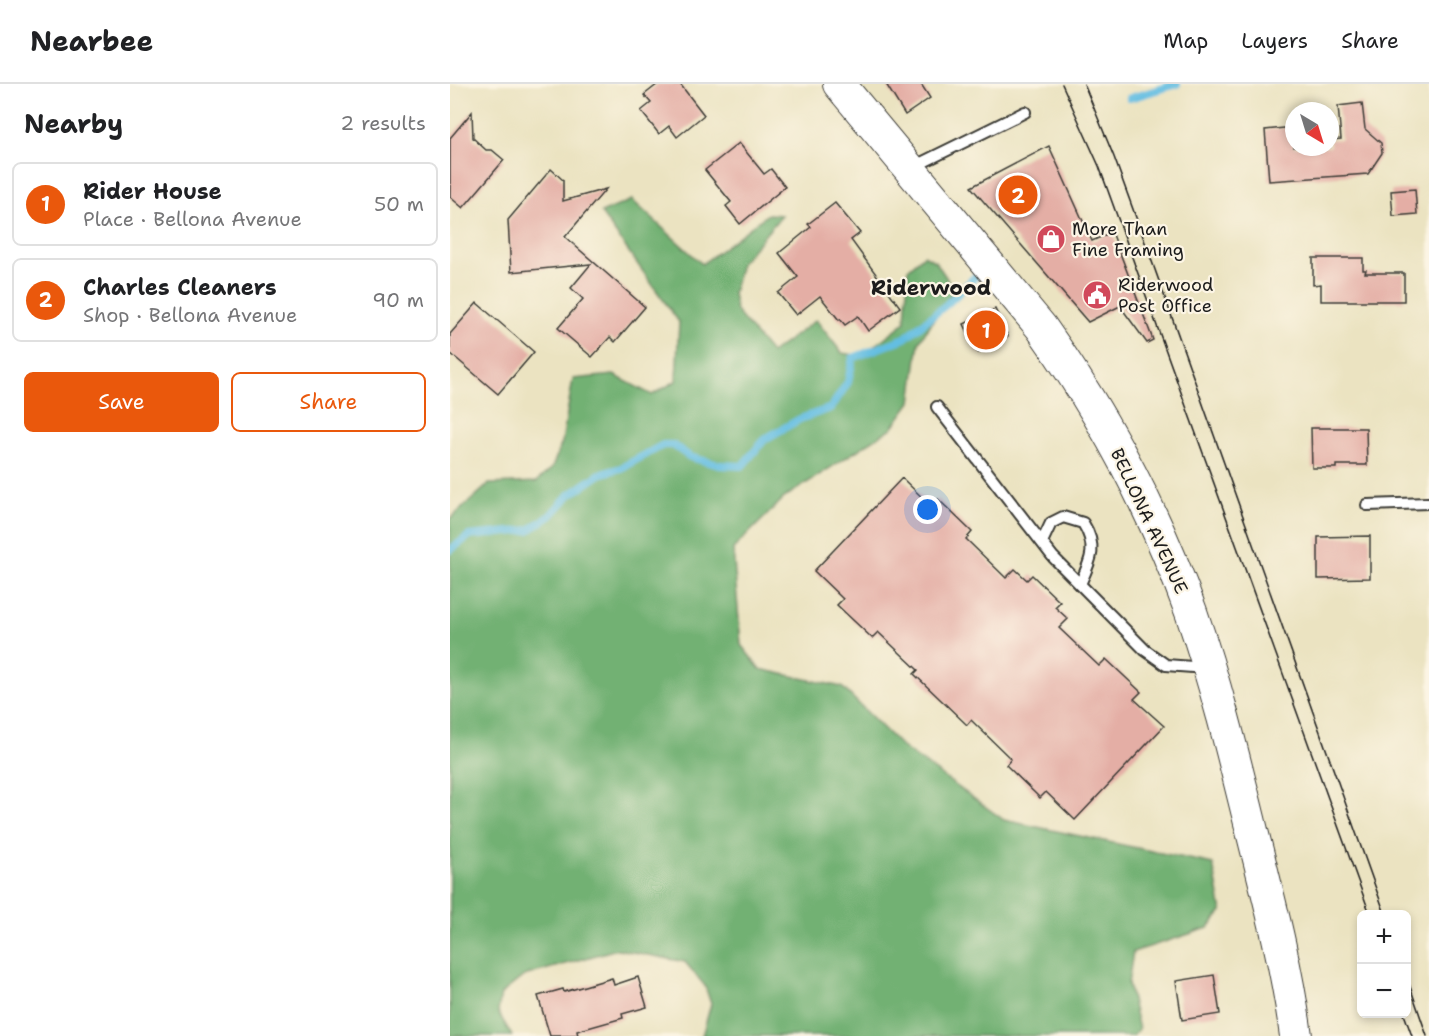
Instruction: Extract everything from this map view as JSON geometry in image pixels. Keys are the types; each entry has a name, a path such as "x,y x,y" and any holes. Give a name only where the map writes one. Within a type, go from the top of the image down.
{"street":[{"name":"BELLONA AVENUE","path":"840,84 1041,327 1100,418 1135,485 1190,611 1209,668 1230,740 1280,944 1296,1036"}],"lane":[{"path":"910,168 1025,112"},
{"path":"937,407 1053,556 1145,650 1166,665 1209,668"},
{"path":"1367,505 1429,504"},
{"path":"1042,543 1051,523 1063,517 1083,523 1091,536 1091,561 1080,584"}],"green space":[{"path":"632,200 702,264 768,214 782,215 741,263 733,293 736,311 771,353 816,320 842,353 861,356 905,322 908,269 924,255 936,262 954,289 919,342 911,402 892,428 785,497 733,549 741,645 760,669 842,687 902,747 1004,820 1213,864 1222,912 1208,928 1133,952 1128,984 1139,1029 1133,1036 702,1036 711,1004 705,986 685,962 617,949 524,976 501,994 498,1012 512,1036 450,1036 450,519 489,484 536,482 552,468 562,442 573,379 614,375 652,395 676,381 679,322 601,213"}],"building":[{"path":"658,84 680,84 704,115 677,137 669,126 659,134 641,111 651,103 644,95"},
{"path":"886,84 921,84 930,98 905,115"},
{"path":"1362,103 1365,129 1381,143 1382,153 1368,174 1269,181 1265,130 1285,128 1285,156 1339,156 1339,139 1341,139 1339,106"},
{"path":"472,112 473,138 486,150 492,150 504,160 463,208 450,197 450,138"},
{"path":"739,143 764,174 771,169 785,187 740,224 726,206 731,202 705,170"},
{"path":"1049,146 1092,241 1112,232 1153,340 1147,343 1120,306 1088,322 971,187"},
{"path":"551,169 563,180 563,201 606,189 565,237 645,307 615,342 610,337 592,357 558,328 583,299 571,288 591,264 511,272 508,220"},
{"path":"1415,189 1417,214 1393,216 1391,191"},
{"path":"835,203 860,233 851,240 900,307 868,331 858,316 845,325 820,296 796,315 778,293 798,277 779,253 811,227 808,224"},
{"path":"1313,258 1363,258 1365,273 1404,273 1404,301 1321,301 1321,284 1313,285"},
{"path":"477,303 534,352 498,394 450,353 450,334"},
{"path":"995,309 1008,336 978,353 964,324"},
{"path":"1311,428 1366,428 1367,465 1312,468"},
{"path":"902,478 931,506 938,499 972,532 966,539 1006,578 1015,569 1027,580 1032,575 1060,602 1055,607 1068,619 1059,628 1099,666 1106,659 1141,692 1134,699 1164,726 1075,820 1046,792 1040,798 1006,765 1011,759 971,720 967,725 914,674 918,670 878,632 872,638 837,605 843,599 814,571"},
{"path":"1370,536 1370,578 1318,579 1318,537"},
{"path":"1214,975 1220,1014 1182,1020 1176,981"},
{"path":"638,977 647,1007 622,1014 623,1018 577,1031 578,1036 550,1036 538,996 563,989 564,992 612,978 614,985"}],"waterway":[{"path":"1130,98 1177,84"},
{"path":"450,550 469,536 529,530 550,516 568,496 600,474 621,468 663,445 673,445 690,457 719,465 742,466 765,439 800,419 831,408 848,382 853,358 905,338 947,304 976,276"}],"tram line":[{"path":"1062,84 1099,166 1369,910"},
{"path":"1084,84 1114,157 1154,267 1384,910"},
{"path":"1411,990 1427,1036"},
{"path":"1405,1018 1412,1036"}],"place":[{"name":"Charles Cleaners","path":"1018,195"},
{"name":"More Than Fine Framing","path":"1051,239"},
{"name":"Riderwood Post Office","path":"1097,295"},
{"name":"Rider House","path":"986,330"}],"district":[{"name":"Riderwood","path":"931,288"}]}
